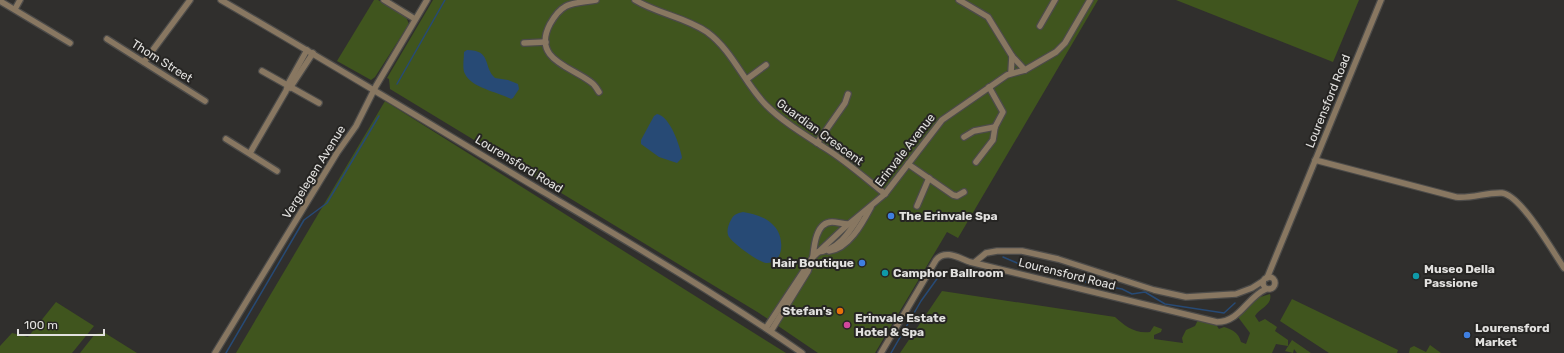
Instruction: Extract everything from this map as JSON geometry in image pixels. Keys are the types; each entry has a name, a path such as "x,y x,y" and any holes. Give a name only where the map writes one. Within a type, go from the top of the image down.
{"street":[{"path":"15,9 20,0"},
{"path":"144,62 190,0"},
{"name":"Lourensford Road","path":"221,0 313,53 676,271 802,353"},
{"path":"384,0 415,19"},
{"name":"Vergelegen Avenue","path":"215,353 337,153 356,126 374,90 426,0"},
{"path":"596,0 568,4 562,7 548,29 546,42 548,49 561,66 592,83 599,92"},
{"name":"Guardian Crescent","path":"635,0 658,12 693,24 706,32 721,45 766,105 804,135 885,194"},
{"path":"959,0 988,17 1012,56 1025,70"},
{"path":"1040,26 1055,0"},
{"name":"Erinvale Avenue","path":"768,330 787,293 814,257 848,224 885,194 942,120 1011,73 1025,70 1060,49 1090,0"},
{"name":"Lourensford Road","path":"1265,280 1381,0"},
{"path":"0,1 70,43"},
{"name":"Thom Street","path":"107,40 205,101"},
{"path":"524,44 546,42"},
{"path":"290,85 307,50"},
{"path":"250,153 286,91 313,53"},
{"path":"1011,73 1012,56"},
{"path":"747,79 766,65"},
{"path":"262,71 290,85 319,103"},
{"path":"976,162 992,140 995,127 1002,110 989,87"},
{"path":"817,143 845,103 848,94"},
{"path":"964,137 974,131 995,127"},
{"path":"226,139 277,170"},
{"path":"1315,160 1456,197 1463,198 1494,193 1507,194 1521,205 1564,268"},
{"path":"908,164 955,196 964,192"},
{"path":"916,206 929,178"},
{"path":"848,224 830,222 826,225 816,237 814,257 838,248 854,235 873,203"},
{"path":"829,251 842,240 861,214"},
{"path":"975,262 986,254 997,251 1022,251 1058,259 1154,290 1186,297 1236,294 1252,288 1265,280 1273,280 1274,285 1272,289 1266,289 1265,280"},
{"name":"Lourensford Road","path":"881,353 939,256 945,254 956,258 1217,322 1225,322 1233,318 1256,293 1266,289"}],"green space":[{"path":"374,0 378,0 406,17 409,24 375,77 371,80 337,61"},
{"path":"433,0 1098,0 958,238 947,232 875,353 818,353 759,313 390,89 389,79 387,78"},
{"path":"1176,0 1359,0 1333,62"},
{"path":"385,101 786,353 236,353"},
{"path":"942,291 1115,317 1135,331 1150,332 1154,326 1162,329 1161,332 1154,335 1154,339 1183,343 1182,338 1186,330 1195,326 1198,320 1217,326 1219,329 1224,327 1233,330 1241,342 1246,344 1250,333 1238,317 1254,299 1270,294 1270,301 1268,304 1255,316 1259,322 1265,319 1277,327 1275,331 1288,340 1288,346 1276,344 1272,353 900,353"},
{"path":"1292,299 1398,350 1397,353 1329,353 1280,321"},
{"path":"56,302 94,326 72,353 0,353 0,346 12,333 28,337"},
{"path":"105,333 137,353 80,353 95,334"},
{"path":"1292,340 1311,353 1297,353 1294,349 1293,353 1285,351"},
{"path":"1430,345 1441,353 1409,353 1410,348 1414,346 1426,352"}],"water":[{"path":"467,50 475,51 484,56 491,74 495,78 508,80 518,84 519,89 513,98 511,99 486,89 468,79 464,72 463,66 464,52"},
{"path":"657,114 666,120 677,139 682,158 677,163 659,157 641,144 641,140 654,116"},
{"path":"743,212 764,218 778,231 781,249 777,259 773,262 767,263 758,260 729,237 728,228 732,218 736,214"}],"waterway":[{"path":"397,84 445,0"},
{"path":"226,353 304,220 327,203 379,116"},
{"path":"1003,257 1024,266 1089,283 1122,289 1132,294 1145,292 1165,304 1224,313 1235,303"},
{"path":"891,353 921,301 939,276"}],"place":[{"name":"The Erinvale Spa","path":"891,216"},
{"name":"Hair Boutique","path":"862,263"},
{"name":"Camphor Ballroom","path":"885,273"},
{"name":"Museo Della Passione","path":"1416,276"},
{"name":"Stefan's","path":"840,311"},
{"name":"Erinvale Estate Hotel & Spa","path":"847,325"},
{"name":"Lourensford Market","path":"1467,335"}]}
